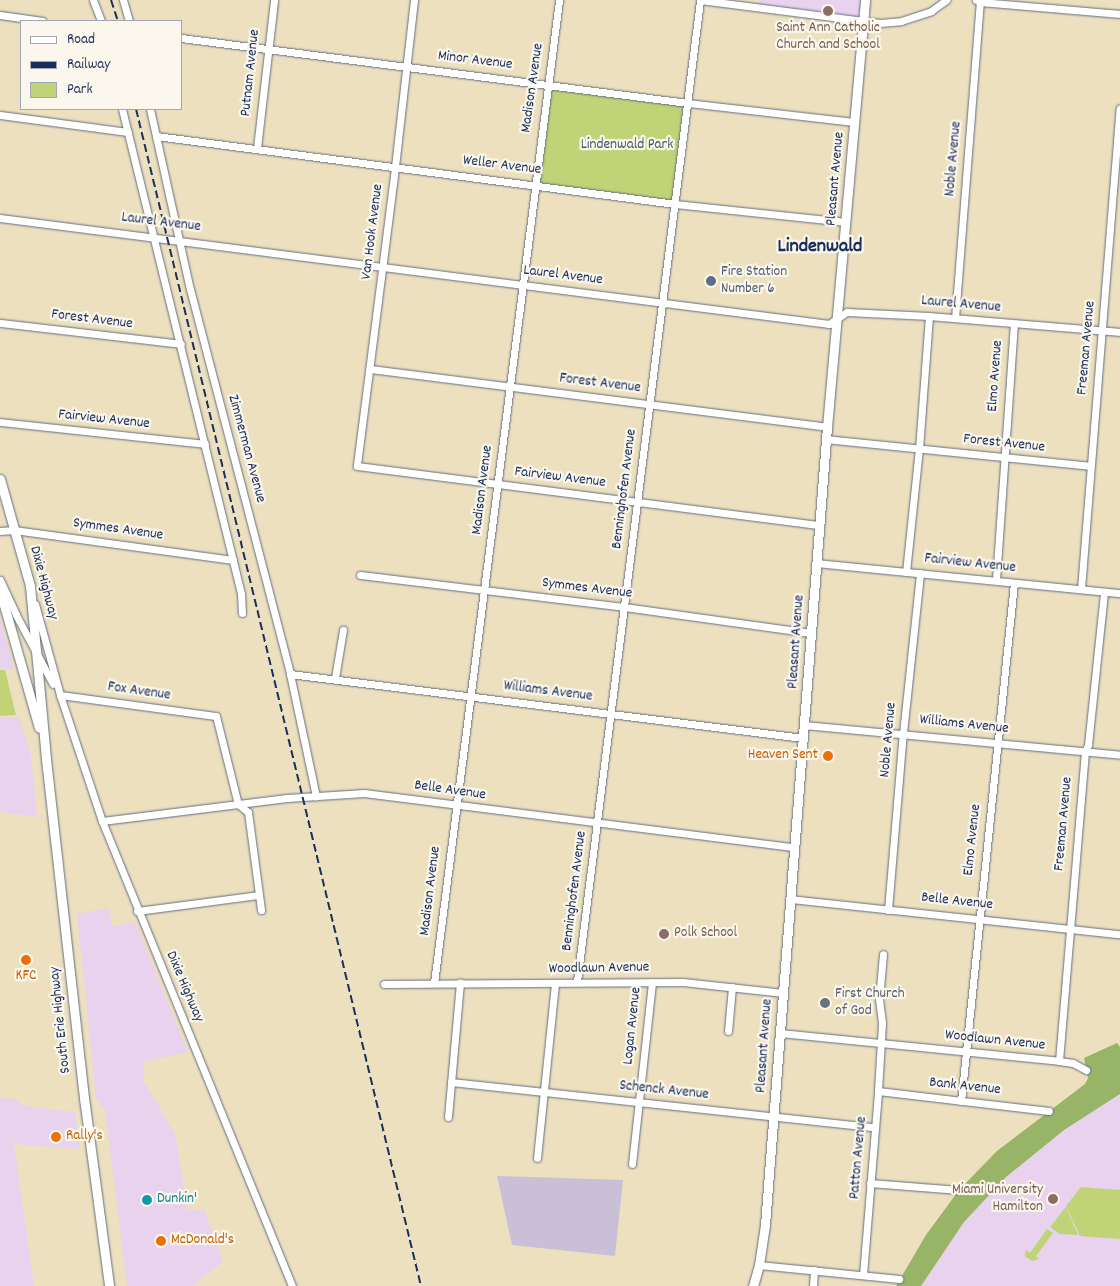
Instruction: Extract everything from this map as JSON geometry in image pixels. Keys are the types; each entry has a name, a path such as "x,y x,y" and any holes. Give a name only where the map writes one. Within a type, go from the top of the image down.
{"main road":[{"name":"Pleasant Avenue","path":"753,1286 759,1265 774,1116 793,847 805,725 826,439 866,0"},
{"name":"Dixie Highway","path":"0,479 30,586"},
{"name":"South Erie Highway","path":"30,586 45,750 85,1112 109,1286"},
{"name":"South Erie Highway","path":"0,591 45,750"}],"street":[{"path":"94,0 100,20"},
{"path":"123,0 129,20"},
{"name":"Putnam Avenue","path":"257,148 274,0"},
{"name":"Van Hook Avenue","path":"357,466 395,168 414,0"},
{"name":"Madison Avenue","path":"434,982 558,0"},
{"path":"700,0 880,23 900,21 931,10 946,0"},
{"name":"Benninghofen Avenue","path":"577,981 700,0"},
{"path":"978,1 1120,14"},
{"name":"Noble Avenue","path":"955,318 978,1"},
{"path":"0,15 36,20"},
{"name":"Minor Avenue","path":"182,38 688,103 855,122"},
{"name":"Freeman Avenue","path":"1081,589 1120,109"},
{"path":"122,110 233,560 241,594 242,614"},
{"name":"Zimmerman Avenue","path":"150,110 178,239 290,674 316,796"},
{"path":"0,115 128,132"},
{"name":"Weller Avenue","path":"156,136 257,148 395,168 534,184 675,204 846,222"},
{"name":"Laurel Avenue","path":"0,218 178,239 829,324 847,312 929,316 1120,332"},
{"path":"906,572 919,449 929,316"},
{"name":"Forest Avenue","path":"0,323 181,344"},
{"name":"Elmo Avenue","path":"996,580 1014,324"},
{"name":"Forest Avenue","path":"370,369 827,428"},
{"name":"Fairview Avenue","path":"0,422 205,444"},
{"name":"Forest Avenue","path":"826,439 1090,466"},
{"name":"Fairview Avenue","path":"357,466 820,525"},
{"name":"Symmes Avenue","path":"0,531 14,530 233,560"},
{"name":"Fairview Avenue","path":"817,563 1120,593"},
{"name":"Noble Avenue","path":"888,910 903,733 920,574"},
{"name":"Symmes Avenue","path":"360,575 624,607 811,633"},
{"name":"Dixie Highway","path":"0,580 36,654 60,695"},
{"name":"Elmo Avenue","path":"961,1101 1014,583"},
{"name":"Dixie Highway","path":"30,586 60,695 102,821 292,1286"},
{"name":"Freeman Avenue","path":"1059,1061 1085,751 1088,746 1104,592"},
{"path":"335,678 343,630"},
{"name":"Williams Avenue","path":"290,674 335,678 803,738"},
{"name":"Fox Avenue","path":"60,695 216,716 238,804"},
{"name":"Williams Avenue","path":"805,725 1120,755"},
{"name":"Belle Avenue","path":"102,821 238,804 364,793 597,824 793,847"},
{"path":"238,804 248,812 261,910"},
{"path":"137,910 258,895"},
{"name":"Belle Avenue","path":"790,899 1120,934"},
{"path":"881,1043 882,1023 879,999 883,954"},
{"name":"Woodlawn Avenue","path":"384,984 434,982 555,983 577,981 683,982 783,993"},
{"name":"Logan Avenue","path":"632,1164 652,982"},
{"path":"448,1117 460,983"},
{"path":"537,1158 555,983"},
{"path":"728,1031 732,987"},
{"name":"Woodlawn Avenue","path":"780,1033 1059,1061 1073,1063 1086,1070"},
{"name":"Patton Avenue","path":"863,1275 881,1043"},
{"name":"Schenck Avenue","path":"451,1082 874,1127"},
{"name":"Bank Avenue","path":"878,1091 1049,1111"},
{"path":"870,1183 959,1190"},
{"path":"759,1265 899,1279"},
{"path":"813,1286 814,1270"}],"shaded area":[{"name":"Saint Ann Catholic Church and School","path":"759,0 865,0 863,22 758,7"},
{"path":"0,618 14,669 0,669"},
{"path":"19,717 31,754 37,817 0,812 0,718"},
{"path":"109,908 113,927 135,922 188,1052 143,1062 144,1081 176,1136 187,1210 204,1209 223,1262 192,1286 127,1286 105,1111 96,1098 77,914"},
{"name":"Miami University Hamilton","path":"1120,1094 1120,1286 921,1286 964,1222 1006,1177 1064,1130"},
{"path":"0,1098 15,1099 24,1106 75,1112 80,1149 14,1144 34,1286 0,1286"},
{"path":"497,1176 623,1180 615,1256 512,1245"}],"green space":[{"name":"Lindenwald Park","path":"547,84 688,104 674,204 533,184"},
{"path":"0,670 5,670 16,715 0,716"},
{"path":"1117,1043 1120,1047 1120,1094 1064,1130 1006,1177 964,1222 921,1286 896,1286 926,1235 959,1190 997,1151 1085,1084 1088,1078 1084,1058"},
{"path":"1081,1187 1120,1190 1120,1239 1080,1236 1066,1206"},
{"path":"1066,1207 1078,1235 1060,1234 1050,1227"},
{"path":"1047,1229 1053,1233 1036,1256 1039,1259 1032,1261 1025,1256 1026,1250 1030,1253"}],"railway":[{"path":"111,0 118,20"},
{"path":"136,110 421,1286"}],"place":[{"name":"Saint Ann Catholic Church and School","path":"828,11"},
{"name":"Fire Station Number 6","path":"711,281"},
{"name":"Heaven Sent","path":"828,756"},
{"name":"Polk School","path":"664,934"},
{"name":"KFC","path":"26,960"},
{"name":"First Church of God","path":"825,1003"},
{"name":"Rally's","path":"56,1137"},
{"name":"Miami University Hamilton","path":"1053,1199"},
{"name":"Dunkin'","path":"147,1200"},
{"name":"McDonald's","path":"161,1241"}],"district":[{"name":"Lindenwald","path":"820,247"}]}
